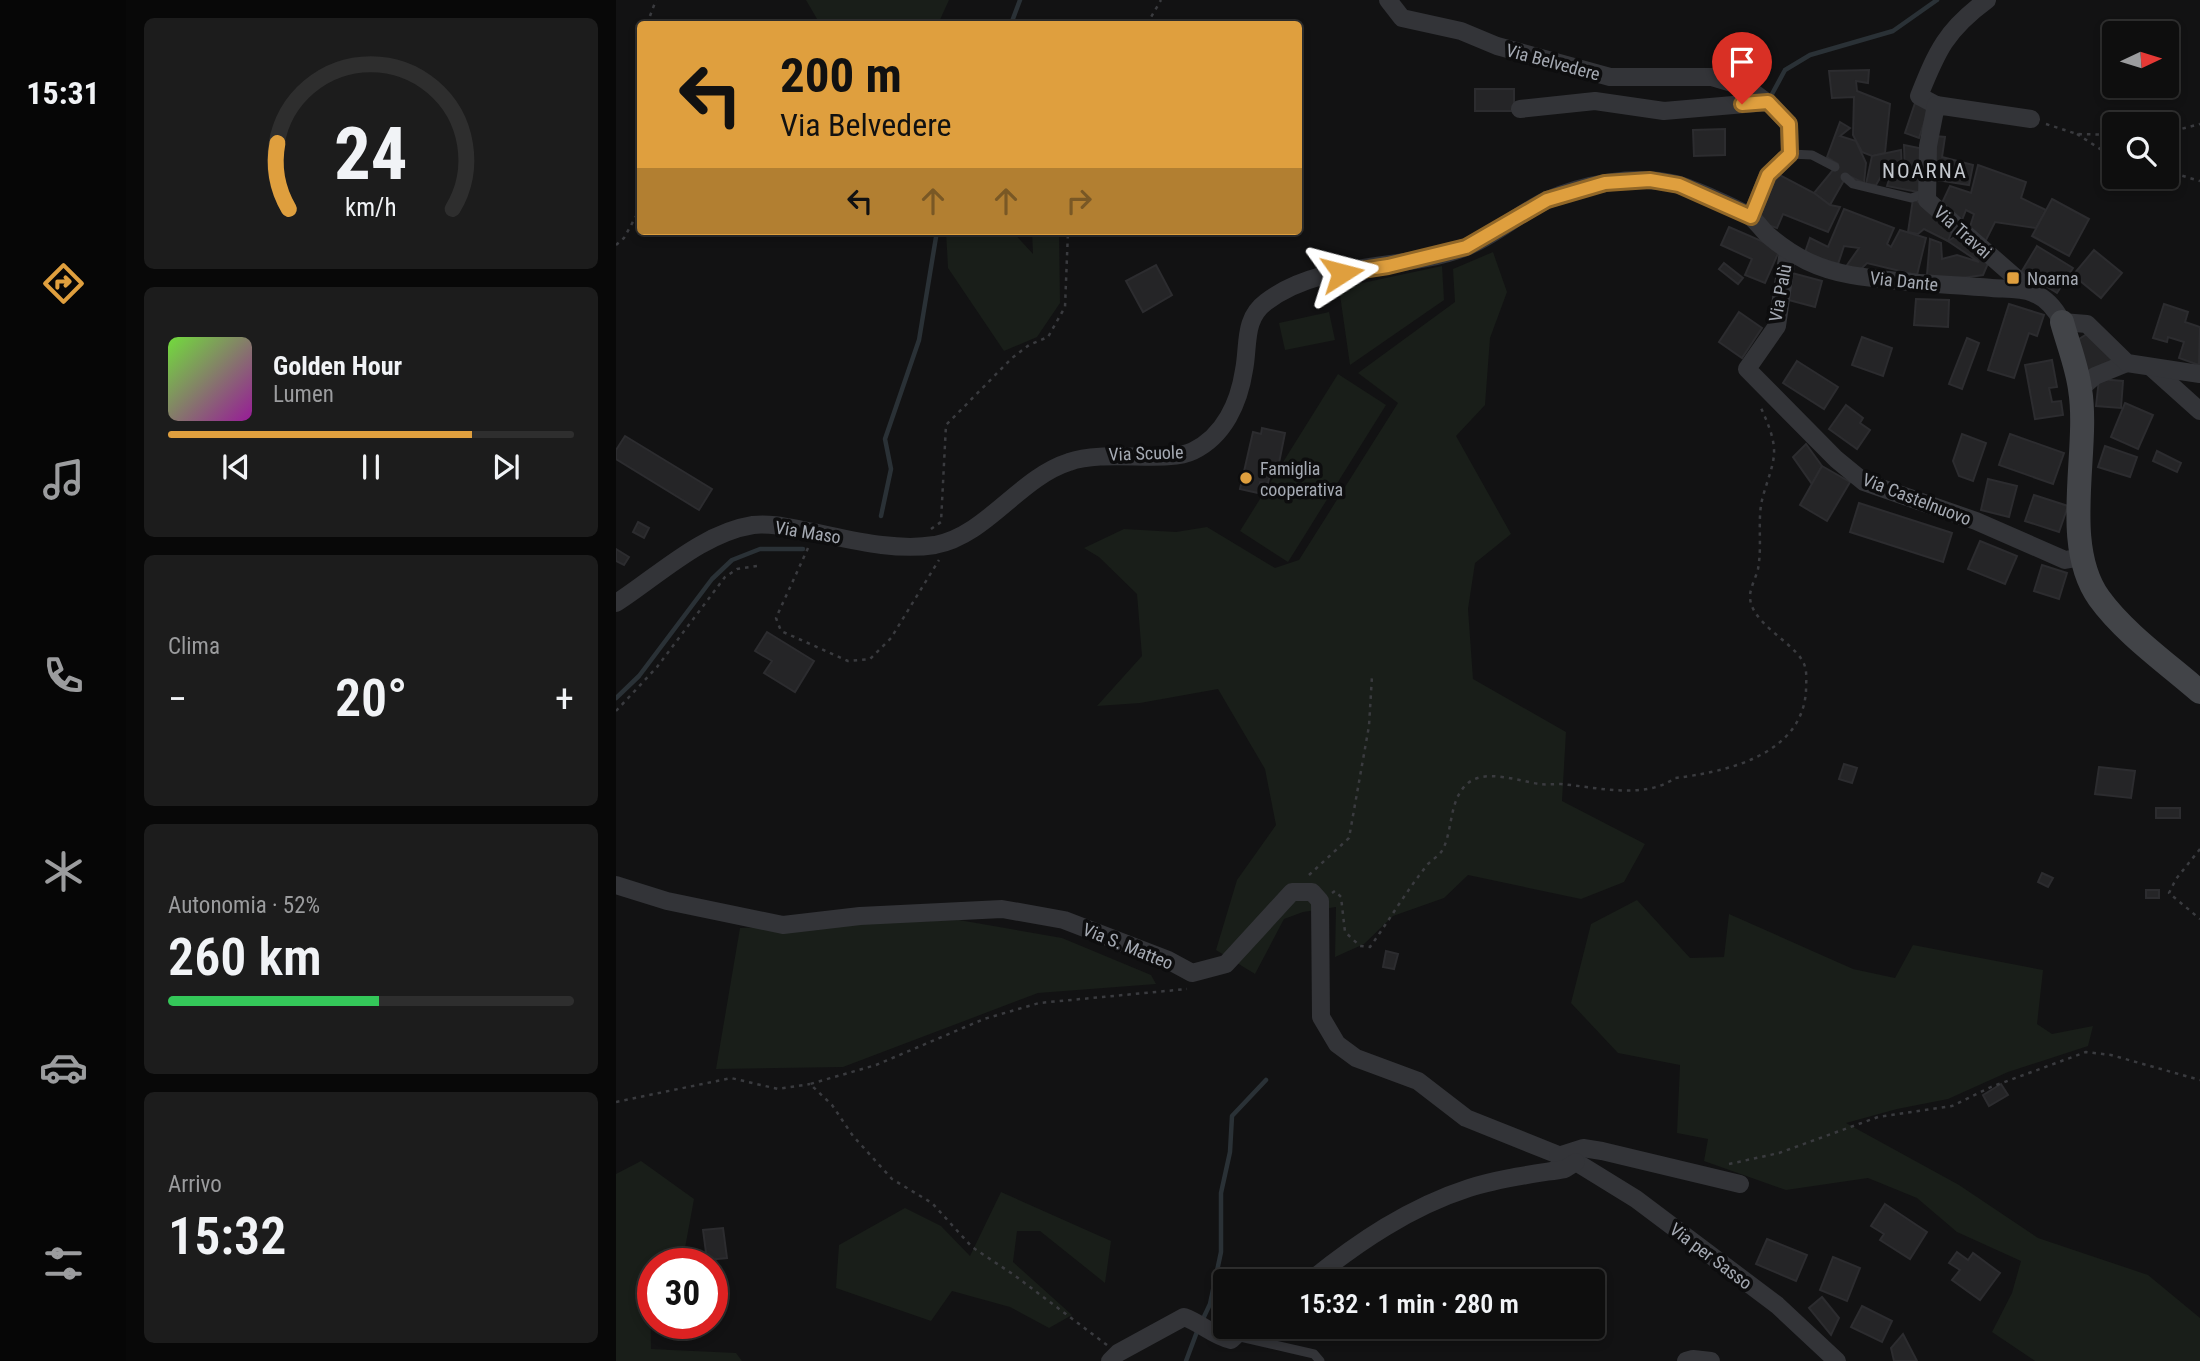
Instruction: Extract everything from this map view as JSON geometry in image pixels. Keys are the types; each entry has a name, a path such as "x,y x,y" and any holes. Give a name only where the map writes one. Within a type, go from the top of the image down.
{"street":[{"name":"Via Belvedere","path":"1388,0 1402,18 1461,31 1497,46 1609,77 1712,77 1746,87 1768,102 1789,124 1790,154"},
{"path":"1987,0 1968,13 1939,48 1919,96 1936,105 2031,119"},
{"name":"Via Belvedere","path":"1520,110 1595,101 1664,111 1768,102"},
{"path":"1927,196 1928,146 1936,105"},
{"path":"1751,217 1768,175 1790,154"},
{"name":"Via Scuole","path":"935,540 956,538 1044,475 1068,462 1101,455 1190,453 1216,435 1236,405 1245,368 1248,326 1260,306 1278,293 1319,276 1388,266 1466,247 1547,200 1605,183 1650,180 1679,185 1751,217"},
{"name":"Via Travai","path":"1927,196 2032,292"},
{"name":"Via Dante","path":"1751,217 1798,259 1832,272 1880,280 2032,292"},
{"name":"Via Palù","path":"1746,369 1777,326 1788,251"},
{"path":"2032,292 2054,309 2062,322 2080,389 2078,520 2082,557 2098,597 2134,634 2200,692"},
{"path":"2062,322 2087,324 2127,363 2200,374"},
{"path":"2080,389 2095,376 2127,363"},
{"path":"2152,368 2200,411"},
{"name":"Via Castelnuovo","path":"1746,369 1836,459 1864,482 1976,521 2065,560 2082,557"},
{"name":"Via Maso","path":"616,603 698,548 728,532 755,525 776,525 889,546 935,540"},
{"name":"Via S. Matteo","path":"616,885 667,901 783,925 860,916 1002,909 1064,920 1168,960 1192,973 1226,964 1292,892"},
{"path":"1292,892 1312,892 1320,901 1321,1017 1337,1044 1356,1058 1418,1082 1466,1118 1576,1162"},
{"path":"1558,1156 1583,1149 1602,1151 1740,1184"},
{"path":"1325,1269 1391,1222 1469,1188 1566,1169 1576,1162"},
{"name":"Via per Sasso","path":"1576,1162 1636,1199 1777,1305 1837,1361"},
{"path":"1114,1357 1184,1317 1213,1327"},
{"path":"1686,1361 1710,1361"}],"lane":[{"path":"1790,154 1812,155 1835,167"},
{"path":"1845,177 1853,184 1911,198 1927,196"},
{"path":"1256,1339 1314,1354 1320,1361"}],"path":[{"path":"648,21 656,0"},
{"path":"1149,21 1161,0"},
{"path":"2031,119 2077,134 2102,150"},
{"path":"2179,130 2200,124"},
{"path":"2077,134 2102,135"},
{"path":"2179,175 2200,181"},
{"path":"616,245 624,238 637,214"},
{"path":"815,532 776,618 781,631 848,661 870,659 891,638 938,561 935,540 941,522 946,425 1012,358 1029,345 1048,337 1065,307 1068,235"},
{"path":"1320,901 1335,891 1341,897 1345,932 1360,946 1370,947 1396,906 1429,863 1443,850 1459,795 1467,783 1479,777 1511,778 1542,785 1561,784 1610,790 1665,785 1675,778 1752,761 1770,752 1785,738 1805,699 1807,675 1802,659 1754,609 1750,595 1761,544 1759,526 1762,505 1774,453 1768,424 1761,407"},
{"path":"616,711 657,667 725,577 737,569 757,566"},
{"path":"1292,892 1349,838 1362,779 1372,676"},
{"path":"2200,849 2176,879 2169,893 2200,919"},
{"path":"616,1102 731,1078 778,1089 810,1084 876,1065 984,1019 1039,1003 1193,988"},
{"path":"1721,1166 1779,1153 1878,1116 1952,1106 1991,1087 2086,1052 2111,1055 2200,1080"},
{"path":"810,1084 832,1105 853,1136 892,1179 932,1203 972,1247 1014,1275 1114,1357"}],"shaded area":[{"path":"806,0 949,0 939,21 818,21"},
{"path":"946,235 1016,235 1033,254 1032,235 1059,235 1060,303 1037,337 1004,351 948,268"},
{"path":"1493,252 1507,292 1490,338 1485,405 1456,436 1511,534 1475,563 1468,609 1473,679 1566,732 1562,801 1645,844 1624,882 1581,899 1468,875 1444,898 1393,916 1364,944 1335,957 1336,907 1303,912 1284,919 1255,974 1216,950 1237,880 1276,825 1265,769 1218,689 1140,703 1097,706 1142,656 1137,594 1099,557 1084,548 1124,529 1176,532 1207,527 1275,568 1299,560 1398,403 1358,373 1455,302 1453,269"},
{"path":"1442,266 1444,300 1350,365 1339,288"},
{"path":"1329,312 1335,340 1285,350 1279,323"},
{"path":"1338,374 1386,405 1288,562 1240,531"},
{"path":"1637,900 1690,958 1724,957 1729,914 1853,969 1895,978 1913,945 2043,970 2037,1024 2052,1034 2093,1026 2088,1046 2008,1072 1948,1099 1846,1123 1959,1185 2038,1238 2148,1275 2200,1318 2200,1361 2035,1361 1992,1332 2012,1293 2021,1261 1957,1232 1917,1198 1868,1178 1786,1190 1704,1161 1708,1139 1677,1133 1680,1065 1618,1053 1571,1003 1591,924"},
{"path":"959,920 1062,938 1151,975 1156,984 1038,993 843,1067 716,1069 740,928"},
{"path":"641,1161 694,1199 685,1248 637,1248 637,1339 651,1339 651,1349 736,1353 742,1361 616,1361 616,1174"},
{"path":"1001,1192 1111,1241 1105,1283 1040,1231 1017,1231 1013,1262 1072,1315 1049,1328 1010,1307 952,1291 931,1321 836,1288 839,1245 905,1208 941,1226 970,1256"}],"building":[{"path":"1869,70 1868,83 1856,81 1857,91 1890,104 1885,153 1872,156 1862,152 1853,135 1854,97 1832,98 1829,71"},
{"path":"1475,89 1514,89 1514,111 1475,111"},
{"path":"1915,103 1929,108 1919,138 1905,133"},
{"path":"1840,122 1850,128 1840,136 1856,141 1866,163 1864,183 1847,175 1830,205 1814,193 1838,164 1827,157"},
{"path":"1725,129 1725,155 1694,156 1693,130"},
{"path":"1934,136 1945,137 1942,157 1973,165 1969,185 1930,179"},
{"path":"1904,145 1924,149 1923,193 1887,186 1891,173 1905,173"},
{"path":"1901,150 1902,169 1883,173 1876,185 1866,184 1872,156"},
{"path":"1978,165 2026,182 2021,198 2046,210 2036,228 1995,222 1983,246 1969,230 1974,214 1966,210 1962,220 1940,207 1950,186 1971,193"},
{"path":"1776,173 1814,193 1830,205 1840,207 1828,232 1783,214 1777,228 1761,223 1760,209"},
{"path":"1913,199 1954,226 1948,241 1924,229 1918,234 1908,232"},
{"path":"2052,199 2089,219 2069,256 2032,236"},
{"path":"1844,209 1894,228 1887,244 1891,247 1900,230 1926,238 1917,275 1867,263 1860,270 1845,268 1859,248 1844,246 1837,267 1803,258 1810,238 1828,247"},
{"path":"1729,227 1780,249 1765,283 1745,275 1752,259 1721,245"},
{"path":"1960,234 1989,261 1983,275 1955,279 1927,275 1930,239 1941,243 1942,259 1957,255 1979,262 1948,241"},
{"path":"2037,246 2073,268 2057,293 2022,271"},
{"path":"2094,250 2122,273 2101,298 2073,275"},
{"path":"1724,263 1743,278 1738,284 1719,269"},
{"path":"1156,265 1172,295 1143,312 1126,281"},
{"path":"1792,273 1822,281 1815,307 1785,299"},
{"path":"1916,299 1949,300 1948,327 1914,325"},
{"path":"2009,304 2044,315 2037,336 2029,333 2014,378 1988,370"},
{"path":"2164,304 2188,312 2185,322 2200,327 2199,365 2179,358 2184,342 2168,337 2167,342 2153,338"},
{"path":"1739,312 1762,328 1742,358 1719,342"},
{"path":"2090,332 2113,360 2088,376 2076,341"},
{"path":"1862,337 1892,348 1883,376 1852,365"},
{"path":"1967,338 1979,343 1962,389 1949,384"},
{"path":"2052,360 2057,387 2049,388 2052,402 2061,401 2063,415 2035,419 2025,365"},
{"path":"1797,361 1838,387 1824,409 1783,383"},
{"path":"2099,379 2123,381 2121,408 2096,406"},
{"path":"2125,403 2153,415 2138,449 2111,437"},
{"path":"1846,405 1863,418 1860,423 1870,430 1857,449 1829,429"},
{"path":"1262,428 1285,433 1278,468 1272,466 1268,483 1260,482 1258,493 1240,489 1253,432 1261,434"},
{"path":"1962,434 1986,443 1973,481 1959,476 1953,461"},
{"path":"2010,434 2064,453 2053,484 1999,465"},
{"path":"625,436 712,489 699,510 616,459 616,450"},
{"path":"1806,444 1822,466 1812,484 1793,457"},
{"path":"2105,446 2137,457 2130,477 2098,467"},
{"path":"2157,451 2181,463 2177,472 2153,461"},
{"path":"1822,466 1850,482 1827,521 1800,505"},
{"path":"1988,479 2017,486 2009,517 1981,510"},
{"path":"2034,495 2068,506 2059,532 2025,521"},
{"path":"1859,503 1952,533 1943,562 1850,532"},
{"path":"638,522 649,528 644,538 633,532"},
{"path":"1980,541 2017,556 2005,584 1968,569"},
{"path":"616,549 629,557 624,565 616,561"},
{"path":"2042,565 2067,573 2059,599 2034,591"},
{"path":"767,632 814,661 795,692 764,673 772,661 755,651"},
{"path":"1844,764 1857,768 1852,783 1839,779"},
{"path":"2099,767 2135,771 2131,798 2095,794"},
{"path":"2156,808 2180,808 2180,818 2156,818"},
{"path":"2042,873 2053,878 2048,887 2038,882"},
{"path":"2146,890 2159,890 2159,898 2146,898"},
{"path":"1386,951 1398,954 1394,969 1383,967"},
{"path":"2001,1084 2008,1095 1989,1106 1983,1095"},
{"path":"1885,1204 1927,1232 1910,1259 1880,1240 1884,1234 1871,1226"},
{"path":"723,1228 726,1248 705,1248 703,1230"},
{"path":"1767,1239 1807,1255 1796,1281 1756,1264"},
{"path":"1957,1252 1968,1260 1973,1253 2000,1273 1980,1300 1952,1280 1960,1270 1949,1263"},
{"path":"1833,1257 1860,1268 1847,1301 1820,1290"},
{"path":"1822,1297 1839,1318 1831,1335 1809,1308"},
{"path":"1862,1306 1892,1321 1882,1342 1851,1327"},
{"path":"1903,1334 1917,1361 1894,1361 1891,1348"}],"waterway":[{"path":"1012,21 1020,0"},
{"path":"1772,94 1785,70 1810,55 1893,31 1937,0"},
{"path":"881,516 891,469 885,439 919,340 936,235"},
{"path":"616,698 639,676 712,579 732,560 760,549 803,549"},
{"path":"1202,1321 1210,1304 1221,1252 1221,1193 1230,1152 1232,1116 1266,1080"},
{"path":"1186,1361 1198,1329"}],"place":[{"name":"Noarna","path":"2013,278"},
{"name":"Famiglia cooperativa","path":"1246,478"}],"district":[{"name":"NOARNA","path":"1925,171"}],"route":[{"path":"1342,273 1388,266 1466,247 1547,200 1605,183 1650,180 1679,185 1751,217 1768,175 1790,154 1789,124 1768,102 1742,104"}]}
